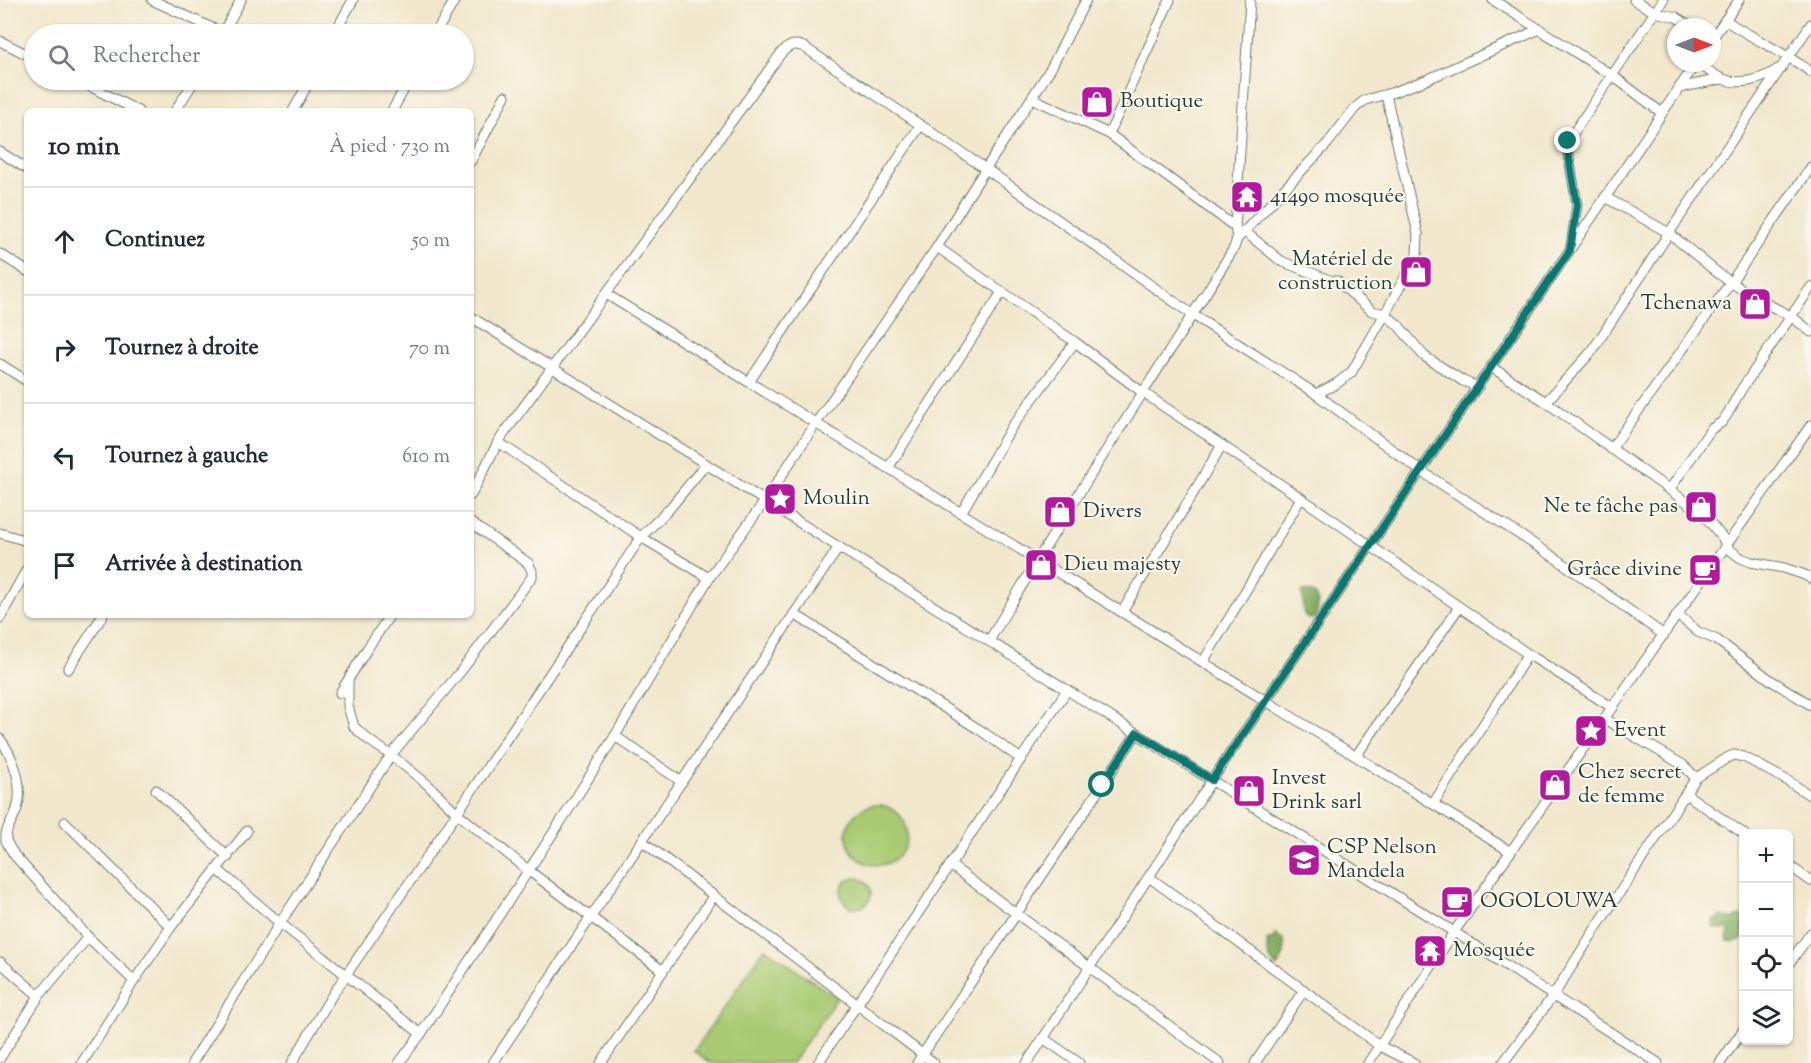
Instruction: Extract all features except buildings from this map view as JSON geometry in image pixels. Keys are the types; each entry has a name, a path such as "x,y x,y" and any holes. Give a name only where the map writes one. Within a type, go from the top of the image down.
{"street":[{"path":"152,0 201,24"},
{"path":"228,24 241,0"},
{"path":"340,24 353,0"},
{"path":"441,24 455,0"},
{"path":"399,1063 421,1034 567,812 710,578 765,501 937,247 1051,68 1086,0"},
{"path":"1110,134 1170,0"},
{"path":"989,641 1036,559 1234,248 1239,229 1250,0"},
{"path":"1493,0 1613,76 1662,113"},
{"path":"1634,0 1655,12 1678,18"},
{"path":"1570,250 1577,205 1568,141 1663,0"},
{"path":"1721,27 1738,0"},
{"path":"1725,21 1787,60 1811,72"},
{"path":"1546,402 1592,351 1811,24"},
{"path":"1239,229 1328,143 1355,108 1365,100 1426,80 1540,29"},
{"path":"0,41 24,53"},
{"path":"474,489 498,442 552,367 782,52 790,45 797,44 986,169 1193,315 1316,394 1421,471 1557,559 1664,635"},
{"path":"1679,88 1721,79 1740,82 1759,78 1769,75 1787,60"},
{"path":"1027,1063 1212,780 1691,72"},
{"path":"1710,72 1721,79"},
{"path":"97,90 132,108"},
{"path":"178,108 189,90"},
{"path":"295,108 305,90"},
{"path":"394,108 404,90"},
{"path":"1316,394 1351,373 1417,255 1418,234 1386,95"},
{"path":"474,155 505,96"},
{"path":"1032,98 1110,134 1281,261 1336,281 1372,311 1385,314 1407,333 1424,356 1478,387"},
{"path":"749,382 920,126"},
{"path":"0,152 24,167"},
{"path":"1611,449 1811,166"},
{"path":"1605,197 1669,233 1731,282 1753,297 1791,316 1811,332"},
{"path":"1577,205 1588,223"},
{"path":"937,247 1075,342 1142,392 1528,654 1612,708"},
{"path":"0,254 24,269"},
{"path":"1670,489 1710,429 1722,422 1811,287"},
{"path":"888,468 1002,292"},
{"path":"606,294 1511,852"},
{"path":"474,319 1454,932 1658,1063"},
{"path":"961,513 1011,428 1075,342"},
{"path":"0,364 24,379"},
{"path":"1491,367 1546,402 1702,513 1723,538 1726,547 1741,558 1750,562 1784,568 1811,579"},
{"path":"1368,1063 1454,932 1811,425"},
{"path":"1622,434 1624,458"},
{"path":"498,442 641,537 710,578"},
{"path":"1122,612 1222,445"},
{"path":"292,1063 346,974 457,813 641,537 670,508 706,464"},
{"path":"1203,662 1301,498"},
{"path":"192,1063 280,923 391,755 461,671 532,577 528,563 474,525"},
{"path":"0,533 24,540"},
{"path":"493,1063 839,547"},
{"path":"0,618 24,574"},
{"path":"1356,756 1459,607"},
{"path":"794,614 980,730 1021,759"},
{"path":"1678,615 1698,632 1717,640 1772,681 1811,705"},
{"path":"68,669 101,618"},
{"path":"340,693 388,618"},
{"path":"1433,804 1528,654"},
{"path":"348,681 348,706 354,726 370,741 427,784 457,813 528,870 663,971"},
{"path":"818,1063 1067,690"},
{"path":"1605,718 1683,765 1696,778"},
{"path":"920,1059 1137,733"},
{"path":"615,736 682,782"},
{"path":"0,739 17,774 20,796 6,834 9,846 15,856 88,937 134,981"},
{"path":"1503,1063 1553,996 1696,778 1734,755 1788,781 1811,796"},
{"path":"156,790 228,856"},
{"path":"1686,795 1739,831"},
{"path":"65,822 171,927"},
{"path":"82,1063 171,927 247,831"},
{"path":"642,841 857,1005 920,1059 934,1063"},
{"path":"950,865 1220,1063"},
{"path":"1793,868 1811,881"},
{"path":"218,870 280,923 421,1034"},
{"path":"1149,877 1380,1046 1414,1063"},
{"path":"601,1063 714,895"},
{"path":"1793,959 1811,933"},
{"path":"0,1058 39,996 88,937"},
{"path":"0,962 39,996"},
{"path":"1255,1063 1304,990"},
{"path":"1720,1063 1739,1035"},
{"path":"0,1037 9,1044"},
{"path":"1044,1038 1079,1063"}],"green space":[{"path":"1301,592 1315,594 1318,603 1317,616 1312,619 1307,618 1304,612"},
{"path":"871,805 883,805 899,813 905,823 907,835 905,847 899,857 883,865 871,865 855,857 847,841 847,829 855,813"},
{"path":"856,878 867,882 871,893 867,904 856,908 845,904 841,893 845,882"},
{"path":"1720,916 1733,919 1739,917 1739,940 1728,941 1728,928 1724,930 1713,927 1713,920"},
{"path":"1275,935 1283,939 1285,947 1276,967 1270,958 1267,945 1267,941 1272,940"},
{"path":"765,948 837,998 792,1063 711,1063 694,1051"}],"place":[{"name":"Boutique","path":"1097,102"},
{"name":"41490 mosquée","path":"1247,197"},
{"name":"Matériel de construction","path":"1416,272"},
{"name":"Tchenawa","path":"1755,304"},
{"name":"Moulin","path":"780,499"},
{"name":"Ne te fâche pas","path":"1701,507"},
{"name":"Divers","path":"1060,512"},
{"name":"Dieu majesty","path":"1041,565"},
{"name":"Grâce divine","path":"1705,570"},
{"name":"Event","path":"1591,731"},
{"name":"Chez secret de femme","path":"1555,785"},
{"name":"Invest Drink sarl","path":"1249,791"},
{"name":"CSP Nelson Mandela","path":"1304,860"},
{"name":"OGOLOUWA","path":"1457,902"},
{"name":"Mosquée","path":"1430,951"}],"route":[{"path":"1102,785 1137,733 1212,780 1570,250 1577,205 1568,141"}]}
